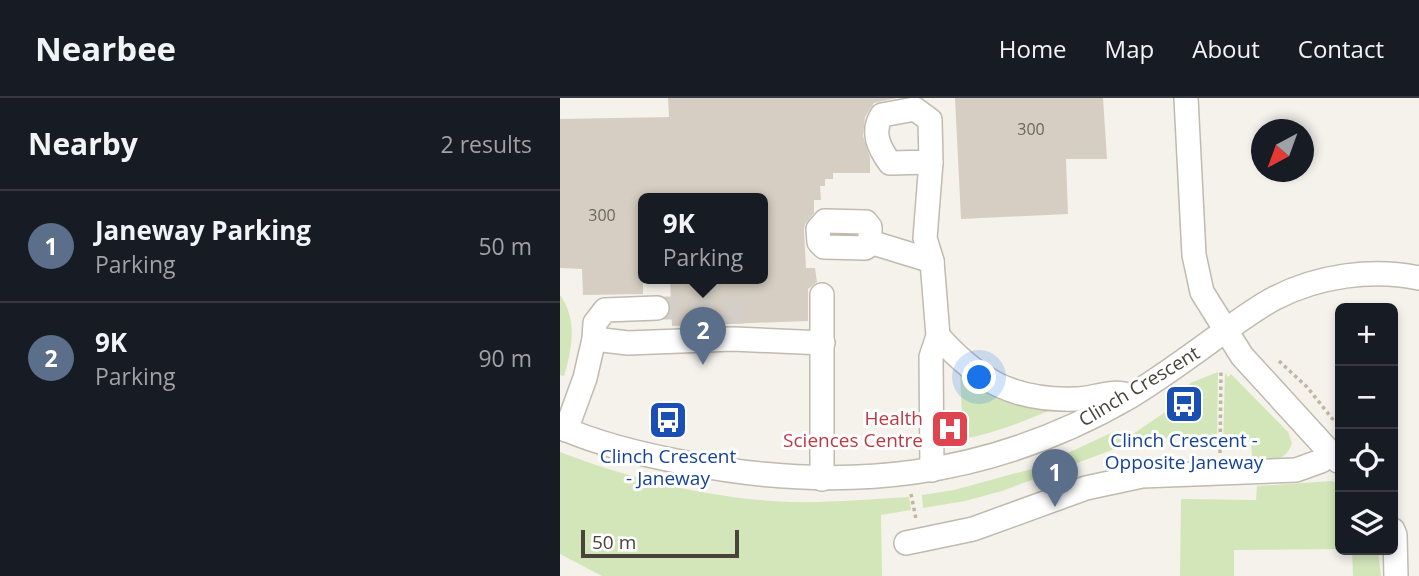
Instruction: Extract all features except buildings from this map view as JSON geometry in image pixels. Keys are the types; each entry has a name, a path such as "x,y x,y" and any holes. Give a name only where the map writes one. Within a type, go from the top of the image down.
{"lane":[{"path":"1186,98 1196,270 1202,292 1242,356 1335,458"},
{"path":"932,162 925,238 932,261 938,336 931,357 932,470"},
{"path":"870,242 932,261"},
{"name":"Clinch Crescent","path":"563,429 635,452 748,473 822,479 932,470 998,456 1062,431 1131,396 1274,298 1325,281 1380,273 1419,278"},
{"path":"822,295 822,479"},
{"path":"563,429 585,378 595,323 605,310 657,308"},
{"path":"938,336 970,369 987,380 1020,393 1065,400 1088,399 1112,392 1131,396"},
{"path":"594,340 628,343 733,339 823,343"},
{"path":"906,543 973,529 1086,488 1109,483 1160,474 1296,470 1335,458"},
{"path":"1395,555 1396,576"}],"path":[{"path":"1278,360 1307,387 1335,423"},
{"path":"1220,472 1221,370"},
{"path":"911,494 915,517"}],"green space":[{"path":"560,295 569,314 572,335 564,376 560,375"},
{"path":"960,372 1053,409 1009,427 963,439"},
{"path":"1218,372 1217,441 1147,437 1002,491 923,508 922,495 954,490 1035,468 1111,433 1130,436 1186,398 1190,383"},
{"path":"1225,373 1228,377 1231,374 1288,432 1292,443 1286,454 1276,460 1258,459 1252,456 1251,441 1223,441"},
{"path":"560,452 644,479 732,497 791,502 909,497 911,510 881,515 882,576 602,576 560,554"},
{"path":"1335,482 1335,549 1234,550 1234,576 1180,576 1181,499 1256,500 1257,486"},
{"path":"1352,555 1379,555 1381,576 1353,576"}],"tunnel":[{"path":"657,308 732,308 733,339"}],"place":[{"name":"9K","path":"703,365"},
{"name":"Clinch Crescent - Opposite Janeway","path":"1184,404"},
{"name":"Clinch Crescent - Janeway","path":"668,420"},
{"name":"Health Sciences Centre","path":"950,429"},
{"name":"Janeway Parking","path":"1055,507"}]}
